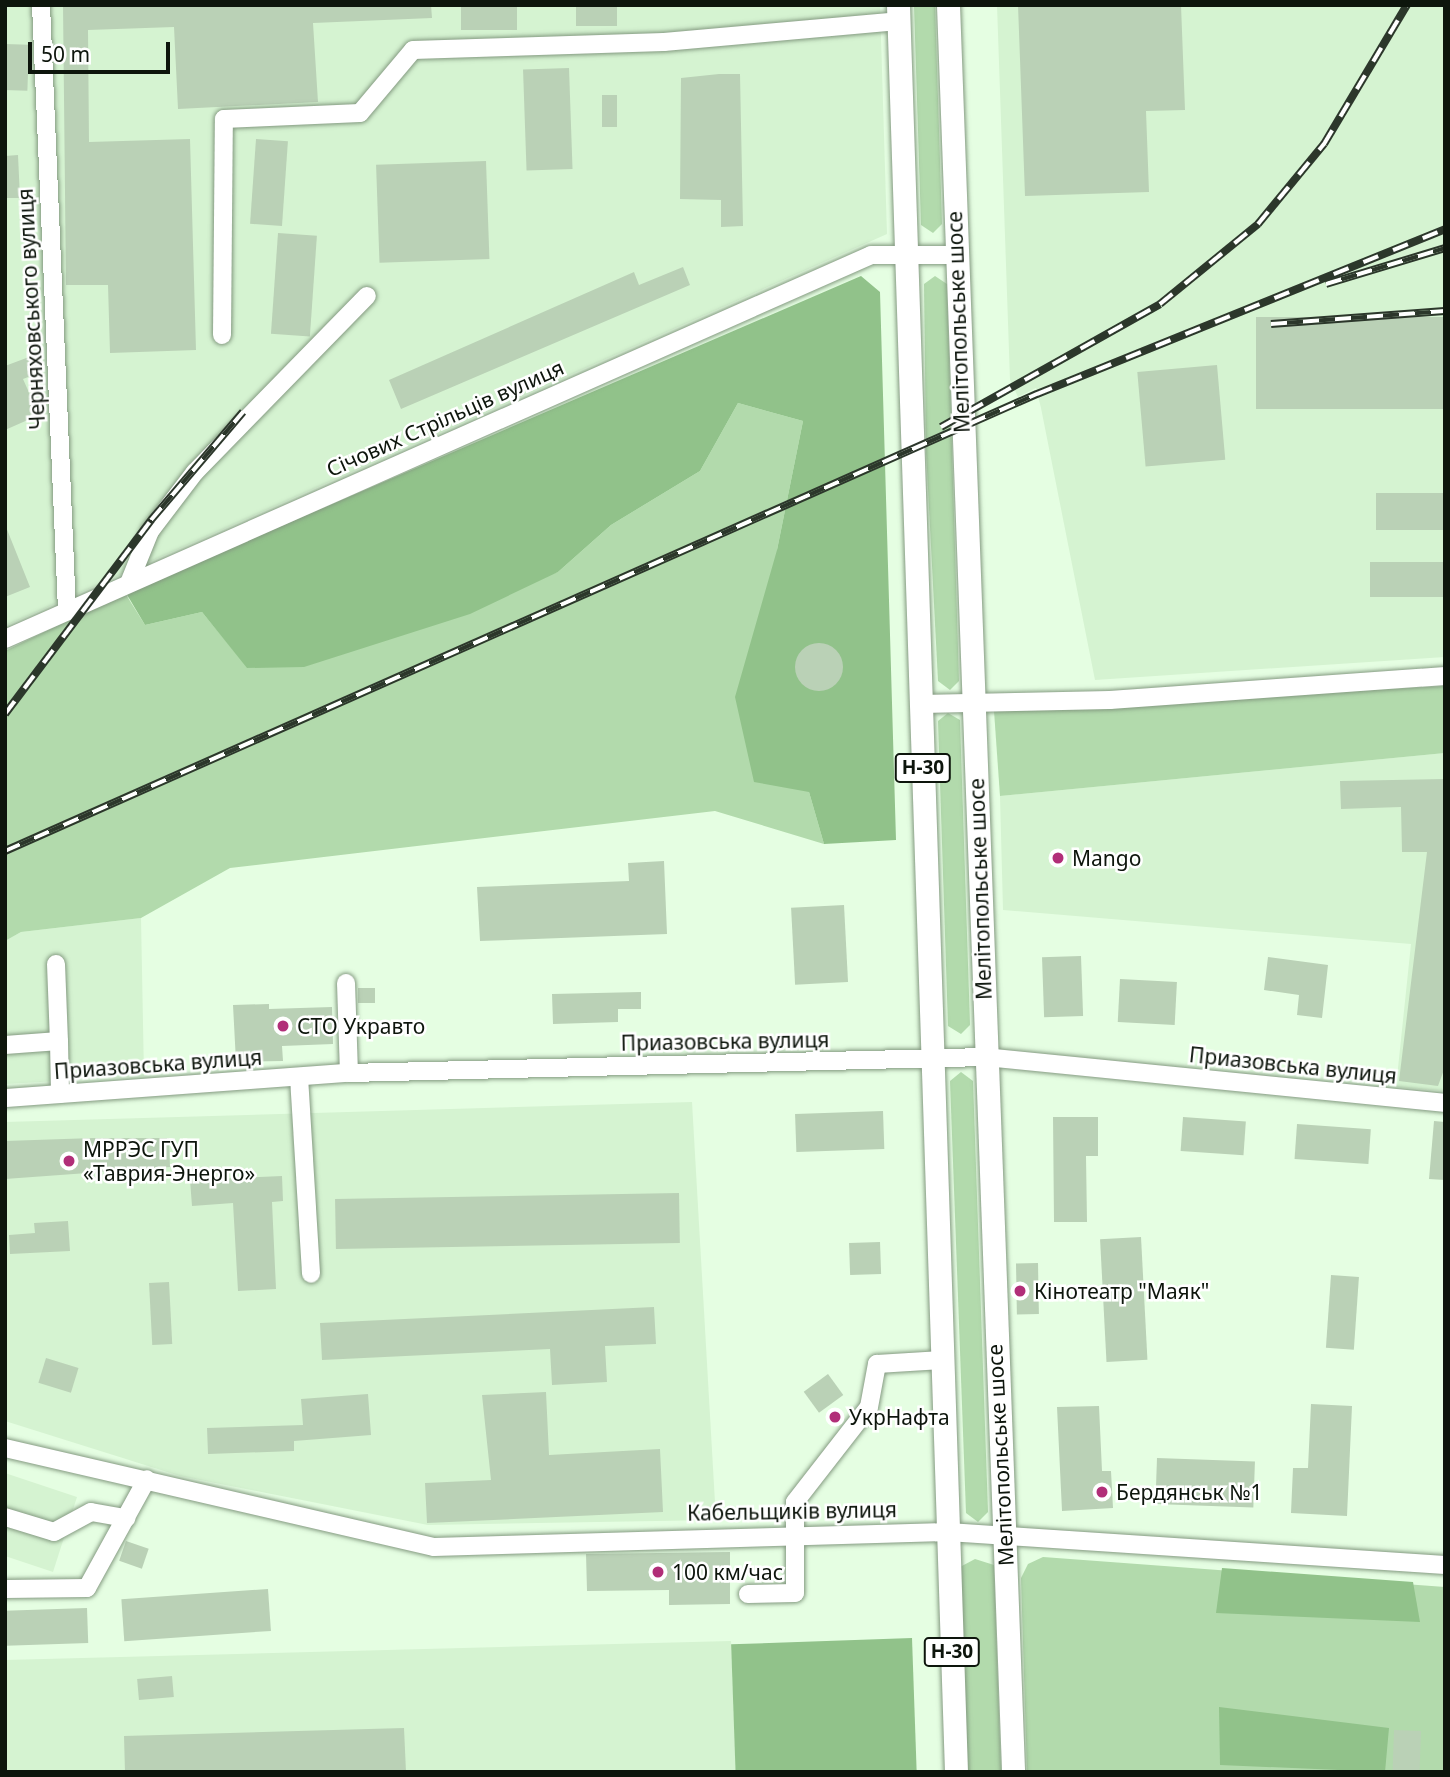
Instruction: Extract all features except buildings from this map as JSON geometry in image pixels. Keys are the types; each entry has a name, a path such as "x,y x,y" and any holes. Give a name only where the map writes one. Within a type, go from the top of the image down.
{"main road":[{"name":"Мелітопольське шосе","path":"948,5 955,255 1013,1772"},
{"name":"Н-30","path":"898,13 956,1772"}],"street":[{"name":"Черняховського вулиця","path":"41,5 67,610"},
{"path":"222,335 224,119 360,113 413,50 664,42 898,13"},
{"name":"Січових Стрільців вулиця","path":"5,639 871,255 955,255"},
{"path":"129,583 150,531 195,472 367,296"},
{"path":"921,704 1445,676"},
{"path":"56,964 60,1094"},
{"path":"346,983 349,1073"},
{"path":"5,1045 59,1041"},
{"name":"Приазовська вулиця","path":"5,1098 349,1073 985,1057 1445,1103"},
{"path":"299,1077 311,1274"},
{"path":"748,1594 795,1593 795,1502 869,1407 877,1364 942,1360"},
{"name":"Кабельщиків вулиця","path":"5,1448 87,1472 147,1479 434,1547 794,1532 948,1532 1445,1565"},
{"path":"5,1589 87,1588 147,1479"},
{"path":"5,1517 54,1532 91,1512 126,1518"}],"shaded area":[{"path":"5,5 880,5 887,234 5,626"},
{"path":"914,5 935,5 942,224 933,233 921,225"},
{"path":"997,5 1445,5 1445,657 1095,680 1036,388 1018,397 1010,380"},
{"path":"935,276 947,284 959,681 950,690 938,681 926,450 924,284"},
{"path":"738,403 803,421 777,550 809,792 824,844 715,811 230,868 141,918 21,932 5,941 5,651 125,593 145,625 202,612 248,668 558,572 611,525 700,471"},
{"path":"1445,686 1445,753 1000,796 994,711"},
{"path":"948,713 960,720 970,1025 961,1034 948,1026 938,721"},
{"path":"1445,753 1445,1091 1396,1087 1411,944 1003,910 1000,796"},
{"path":"141,918 144,1076 5,1084 5,941 21,932"},
{"path":"961,1072 973,1081 988,1512 978,1522 966,1513 950,1081"},
{"path":"692,1102 716,1520 428,1525 180,1476 5,1421 5,1122"},
{"path":"5,1473 77,1497 53,1572 5,1556"},
{"path":"1043,1557 1445,1587 1445,1772 1027,1772 1021,1578 1028,1564"},
{"path":"975,1559 994,1565 1001,1772 968,1772 960,1567"},
{"path":"731,1641 736,1772 5,1772 5,1660"}],"green space":[{"path":"861,276 880,292 896,840 824,844 809,792 754,782 735,697 777,550 803,421 738,403 700,471 611,525 558,572 470,614 304,667 247,668 202,612 145,625 126,593"},
{"path":"1222,1568 1413,1582 1420,1622 1216,1613"},
{"path":"912,1638 917,1772 736,1772 731,1644"},
{"path":"1219,1707 1389,1728 1385,1772 1220,1765"}],"railway":[{"path":"941,427 1160,304 1258,224 1324,144 1407,5"},
{"path":"5,851 1037,394 1445,229"},
{"path":"1326,284 1445,248"},
{"path":"1271,324 1445,311"},
{"path":"5,714 151,520 243,412"}],"place":[{"name":"Mango","path":"1058,858"},
{"name":"СТО Укравто","path":"283,1026"},
{"name":"МРРЭС ГУП «Таврия-Энерго»","path":"69,1161"},
{"name":"Кінотеатр \"Маяк\"","path":"1020,1291"},
{"name":"УкрНафта","path":"835,1417"},
{"name":"Бердянськ №1","path":"1102,1492"},
{"name":"100 км/час","path":"658,1572"}]}
